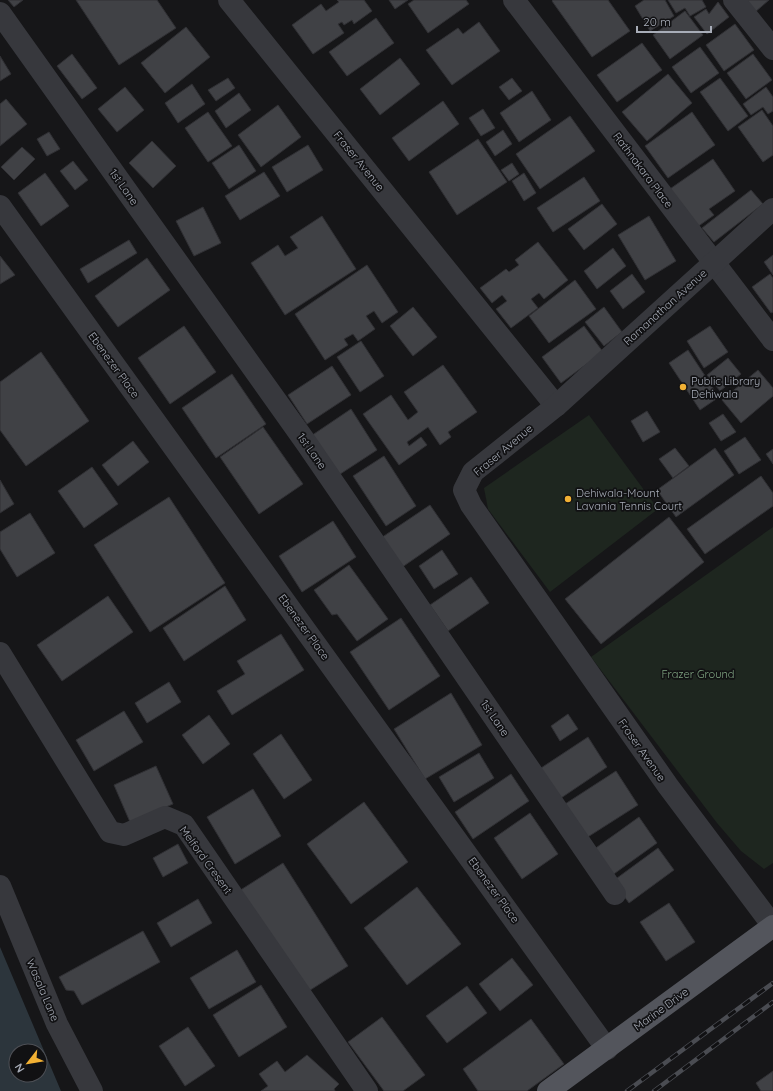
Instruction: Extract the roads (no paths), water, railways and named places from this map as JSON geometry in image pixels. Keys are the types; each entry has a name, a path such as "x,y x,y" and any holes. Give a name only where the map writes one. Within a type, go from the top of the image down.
{"main road":[{"name":"Marine Drive","path":"548,1091 608,1049 773,926"}],"street":[{"name":"Fraser Avenue","path":"229,0 556,406 474,472 464,490 471,505 668,786 773,926"},
{"name":"Rathnakara Place","path":"514,0 773,340"},
{"path":"734,0 773,49"},
{"name":"1st Lane","path":"0,13 307,444 615,894"},
{"name":"Ebenezer Place","path":"0,206 608,1049"},
{"name":"Ramanathan Avenue","path":"556,406 773,208"},
{"name":"Melford Cresent","path":"0,653 110,832 124,835 165,816 184,825 367,1091"},
{"name":"Wasala Lane","path":"0,886 57,1024 92,1091"}],"railway":[{"path":"627,1091 773,983"},
{"path":"654,1091 773,1002"}],"place":[{"name":"Public Library Dehiwala","path":"683,387"},
{"name":"Dehiwala-Mount Lavania Tennis Court","path":"568,499"}],"park label":[{"name":"Frazer Ground","path":"698,674"}]}
